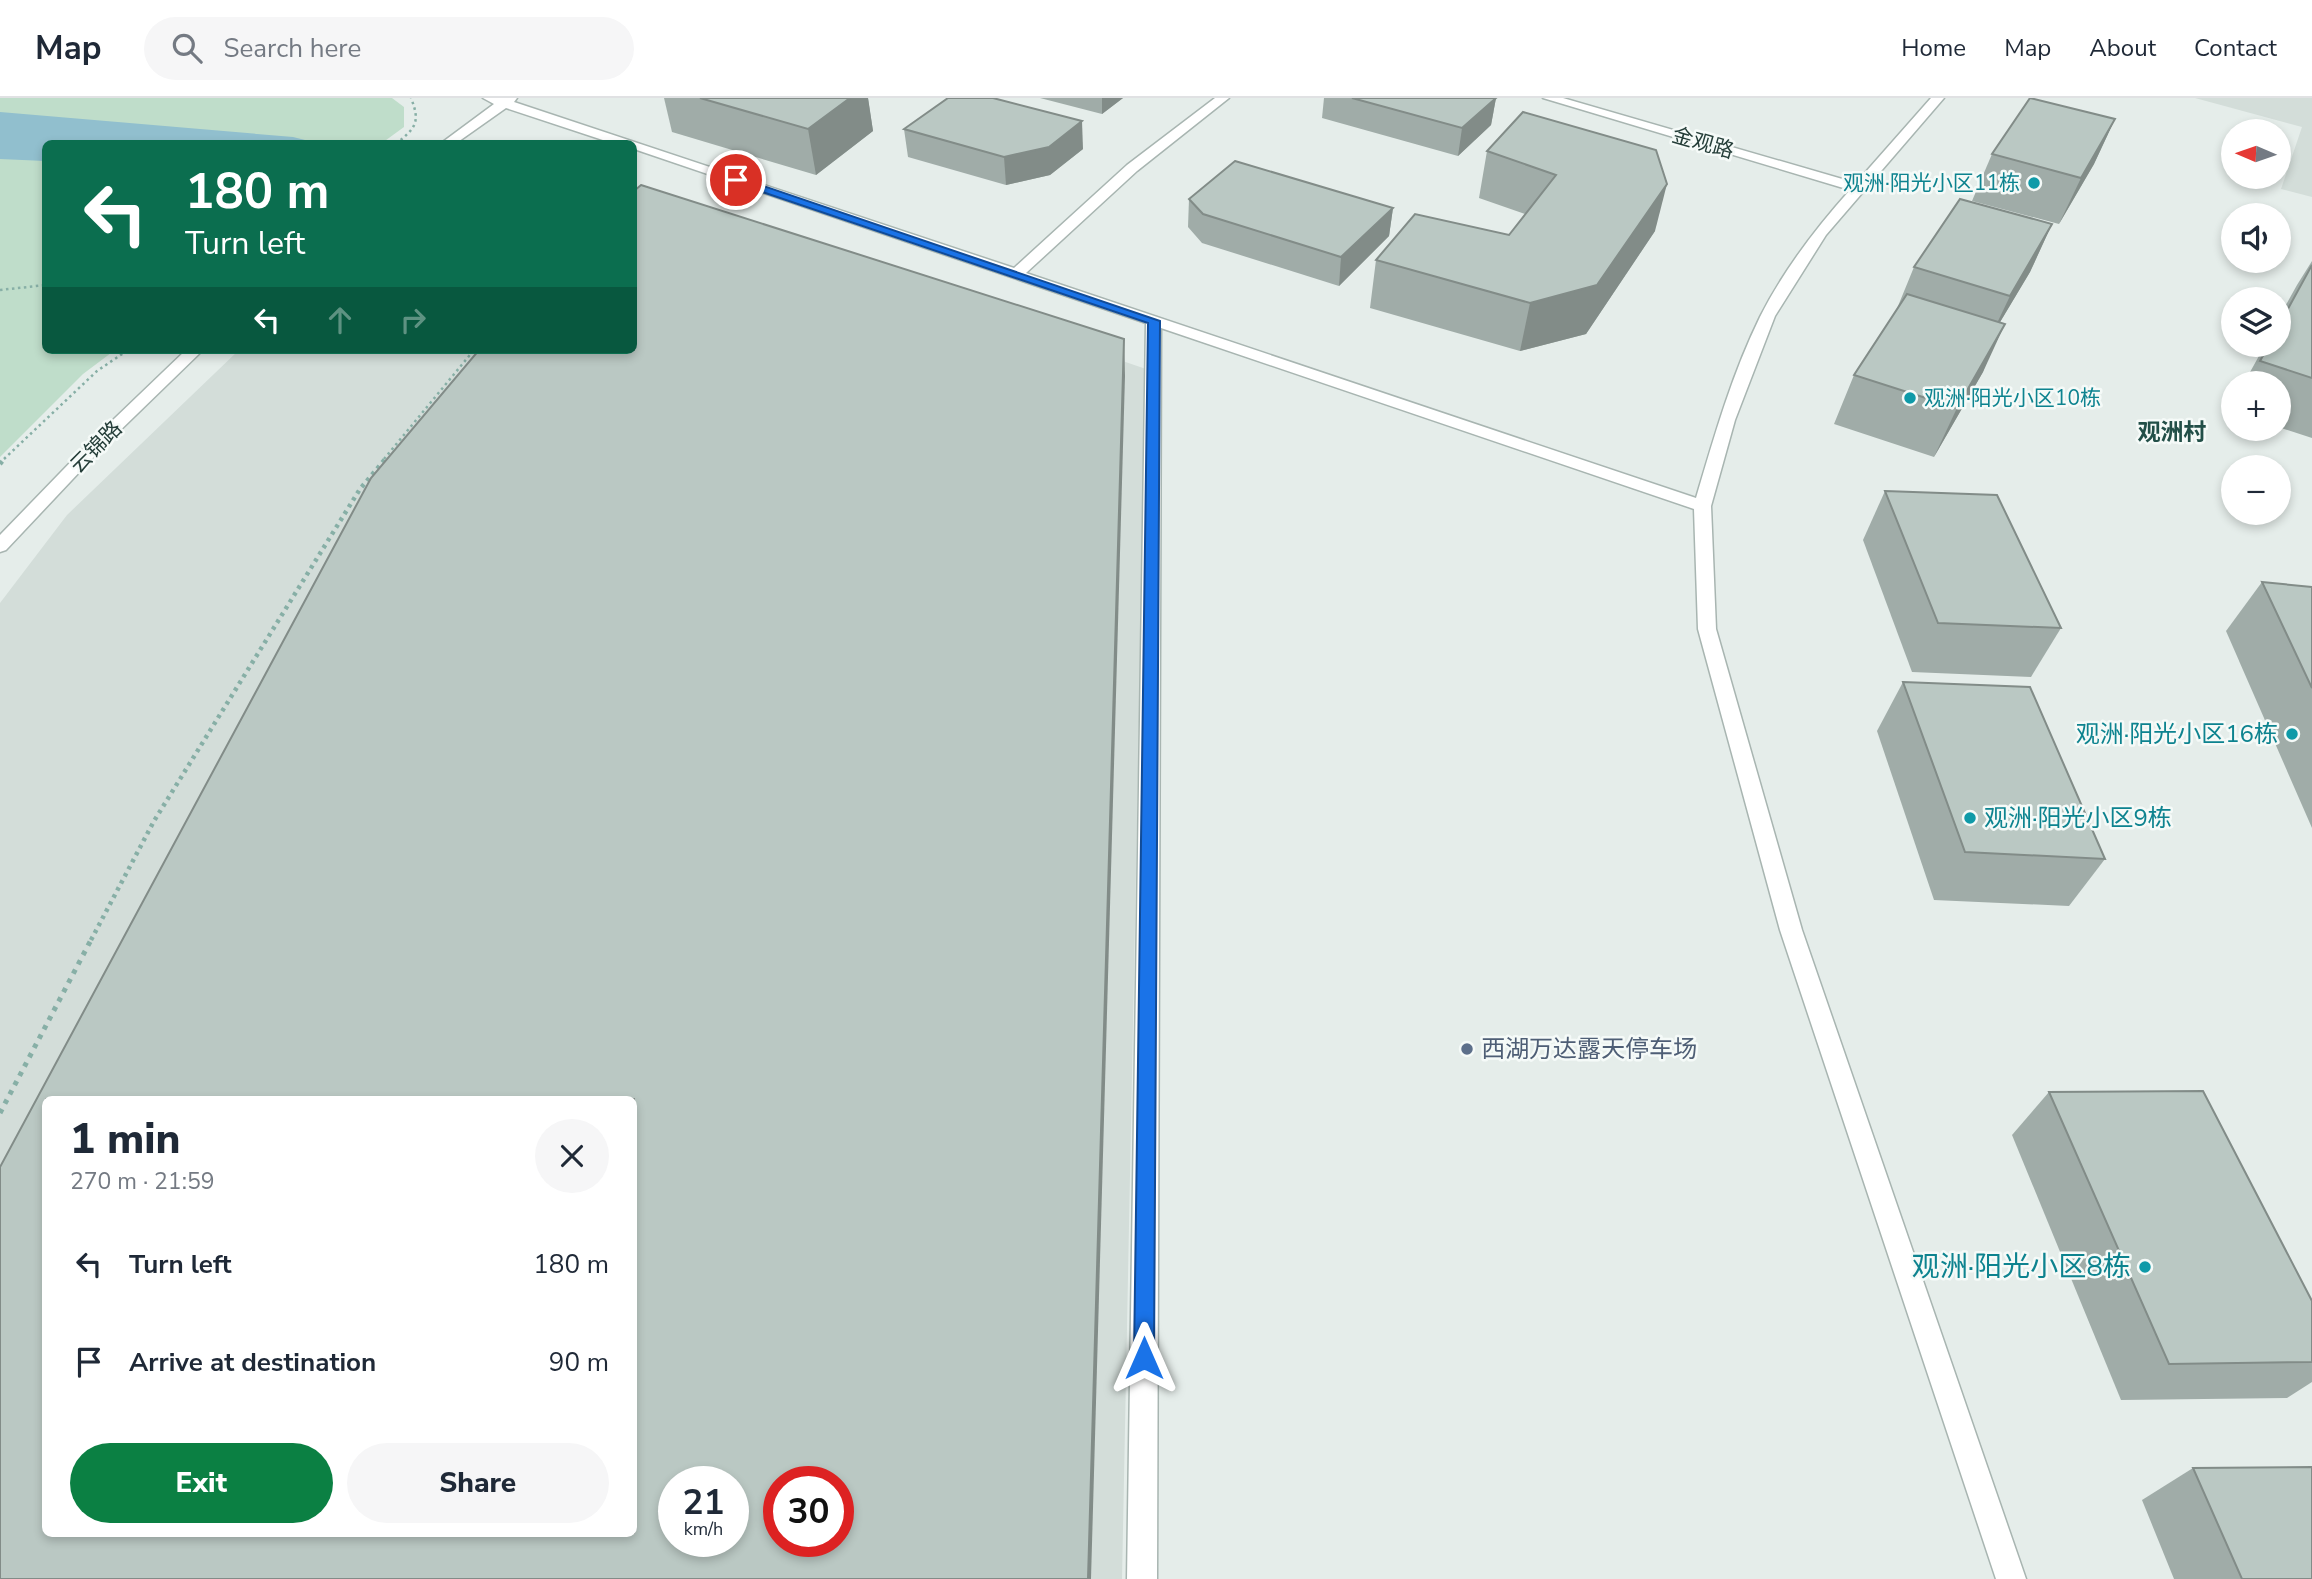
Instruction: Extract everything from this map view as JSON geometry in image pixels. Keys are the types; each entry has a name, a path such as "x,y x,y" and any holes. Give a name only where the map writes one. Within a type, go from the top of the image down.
{"street":[{"path":"489,98 508,100 620,140"},
{"path":"1016,275 1132,168 1223,98"},
{"name":"金观路","path":"1549,98 1857,188"},
{"path":"1938,98 1820,233 1769,316 1727,419 1702,506 1707,629 1791,930 2011,1579"},
{"path":"452,140 508,100"},
{"path":"637,146 1702,506"},
{"path":"1142,1579 1154,321"},
{"name":"云锦路","path":"0,546 97,444 191,354"}],"path":[{"path":"401,140 414,129 417,113 411,98"},
{"path":"0,290 42,285"},
{"path":"0,464 11,450 97,371 122,354"},
{"path":"0,1113 154,821 360,489 471,354"}],"shaded area":[{"path":"2195,98 2312,98 2312,197 2281,189 2291,189 2291,159 2302,127 2291,124 2291,119 2272,119"},
{"path":"637,195 1146,369 1122,1579 0,1579 0,603 67,515 235,354 637,354"}],"green space":[{"path":"0,98 392,98 404,107 404,127 386,140 42,140 42,354 110,354 83,374 0,457"}],"water":[{"path":"0,112 305,140 42,140 42,161 0,159"}],"building":[{"path":"700,98 850,98 808,129"},
{"path":"948,98 993,98 1082,121 1049,147 1004,157 904,129"},
{"path":"1352,98 1496,98 1462,128"},
{"path":"2030,98 2115,119 2081,178 1992,154"},
{"path":"1523,112 1656,150 1667,184 1597,285 1530,303 1376,260 1415,214 1509,235 1556,175 1487,151"},
{"path":"1235,161 1393,208 1341,257 1203,214 1189,199"},
{"path":"641,185 1124,339 1088,1579 0,1579 0,1167 371,478 476,354 637,354 637,188"},
{"path":"1960,199 2052,224 2010,296 1914,267"},
{"path":"2312,265 2312,378 2260,361 2262,357 2291,357 2291,303"},
{"path":"1907,294 2005,324 1957,408 1854,375"},
{"path":"1885,491 1997,495 2061,628 1938,623"},
{"path":"2262,582 2312,587 2312,688"},
{"path":"1903,682 2030,687 2105,859 1965,852"},
{"path":"2203,1091 2312,1301 2312,1362 2169,1364 2049,1092"},
{"path":"2312,1467 2312,1579 2242,1579 2193,1468"}],"place":[{"name":"观洲·阳光小区11栋","path":"2034,183"},
{"name":"观洲·阳光小区10栋","path":"1910,398"},
{"name":"观洲·阳光小区16栋","path":"2292,734"},
{"name":"观洲·阳光小区9栋","path":"1970,818"},
{"name":"西湖万达露天停车场","path":"1467,1049"},
{"name":"观洲·阳光小区8栋","path":"2145,1267"}],"district":[{"name":"观洲村","path":"2172,432"}],"route":[{"path":"736,180 1154,321 1144,1358"}]}
